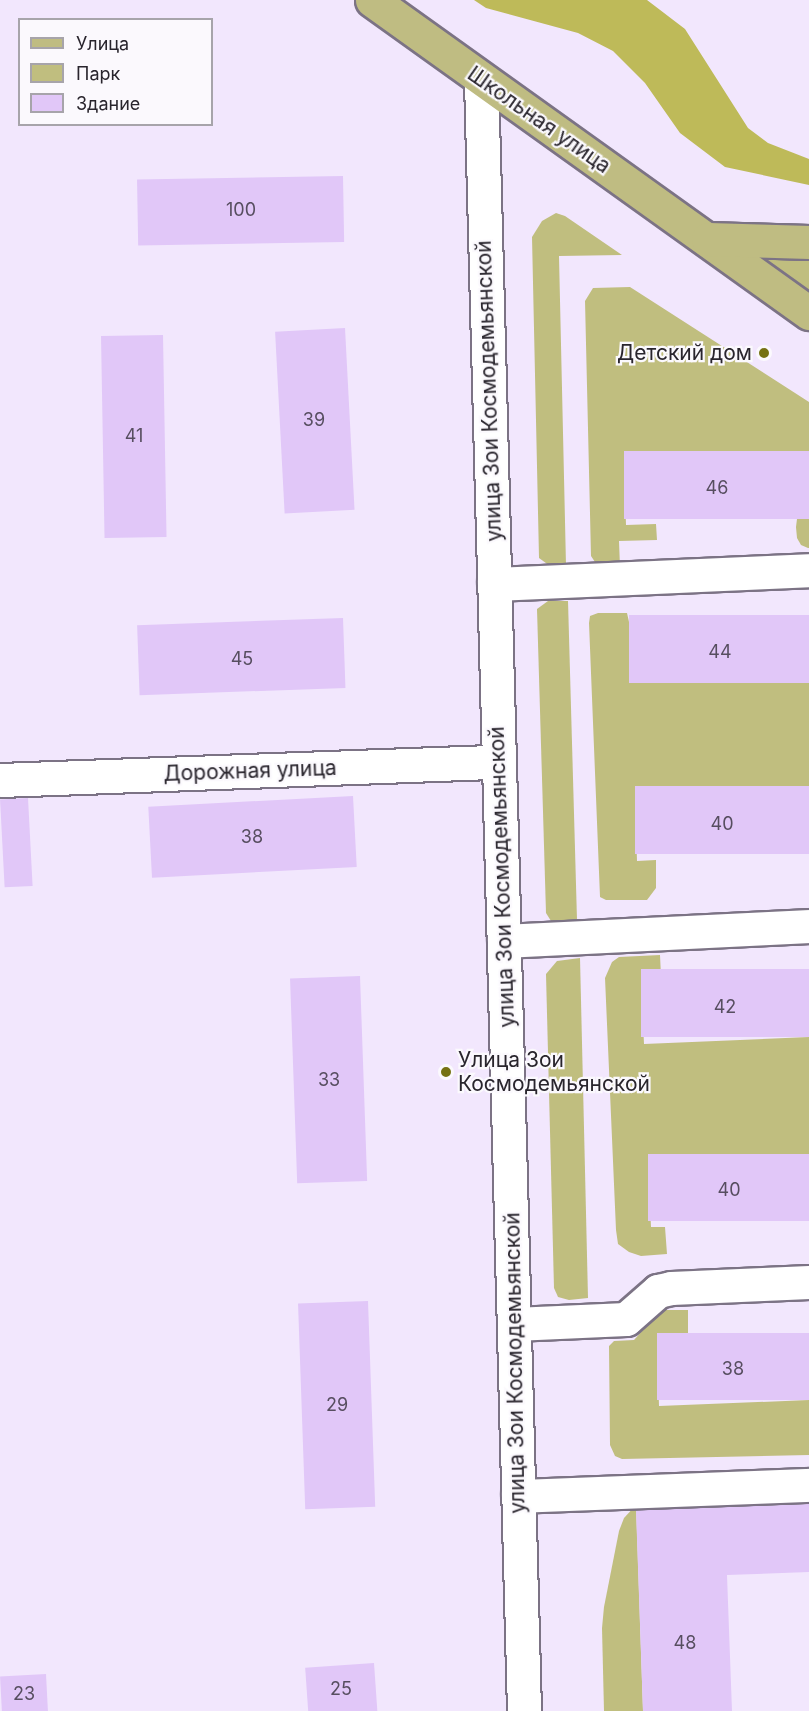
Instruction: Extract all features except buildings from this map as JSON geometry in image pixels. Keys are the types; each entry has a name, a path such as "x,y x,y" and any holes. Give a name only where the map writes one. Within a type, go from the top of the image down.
{"main road":[{"name":"Школьная улица","path":"372,0 809,313"},
{"path":"708,239 809,242"}],"street":[{"name":"улица Зои Космодемьянской","path":"481,80 524,1711"},
{"path":"494,585 809,570"},
{"name":"Дорожная улица","path":"0,780 499,762"},
{"path":"504,941 809,927"},
{"path":"514,1324 626,1319 658,1291 671,1288 809,1282"},
{"path":"519,1496 809,1485"}],"green space":[{"path":"556,213 565,216 622,255 559,256 566,565 550,566 539,558 532,237 542,221"},
{"path":"809,253 809,295 755,256"},
{"path":"630,287 809,402 809,451 624,458 626,525 656,524 657,540 619,541 620,567 599,568 591,556 585,301 593,288"},
{"path":"809,518 808,548 801,545 797,538 796,527 797,519"},
{"path":"548,601 568,601 577,920 551,921 546,913 537,609"},
{"path":"598,613 627,613 629,622 809,683 809,786 635,793 637,861 656,860 656,888 647,900 606,900 600,897 589,623 590,616"},
{"path":"660,955 661,976 641,977 644,1044 809,1037 809,1154 648,1160 651,1227 665,1227 667,1254 641,1256 629,1252 618,1244 616,1230 605,978 612,962 619,957"},
{"path":"580,958 588,1298 569,1300 558,1297 554,1288 546,974 557,961"},
{"path":"661,1310 688,1310 688,1337 657,1339 659,1406 809,1400 809,1455 622,1459 615,1456 610,1445 609,1346 614,1341 634,1340"},
{"path":"636,1505 643,1711 604,1711 602,1628 604,1607 619,1531 624,1518"}],"shaded area":[{"path":"474,0 647,0 685,29 748,128 768,143 809,159 809,185 725,167 680,133 645,83 613,51 578,33 486,8"}],"place":[{"name":"Детский дом","path":"764,353"},
{"name":"Улица Зои Космодемьянской","path":"446,1072"}]}
